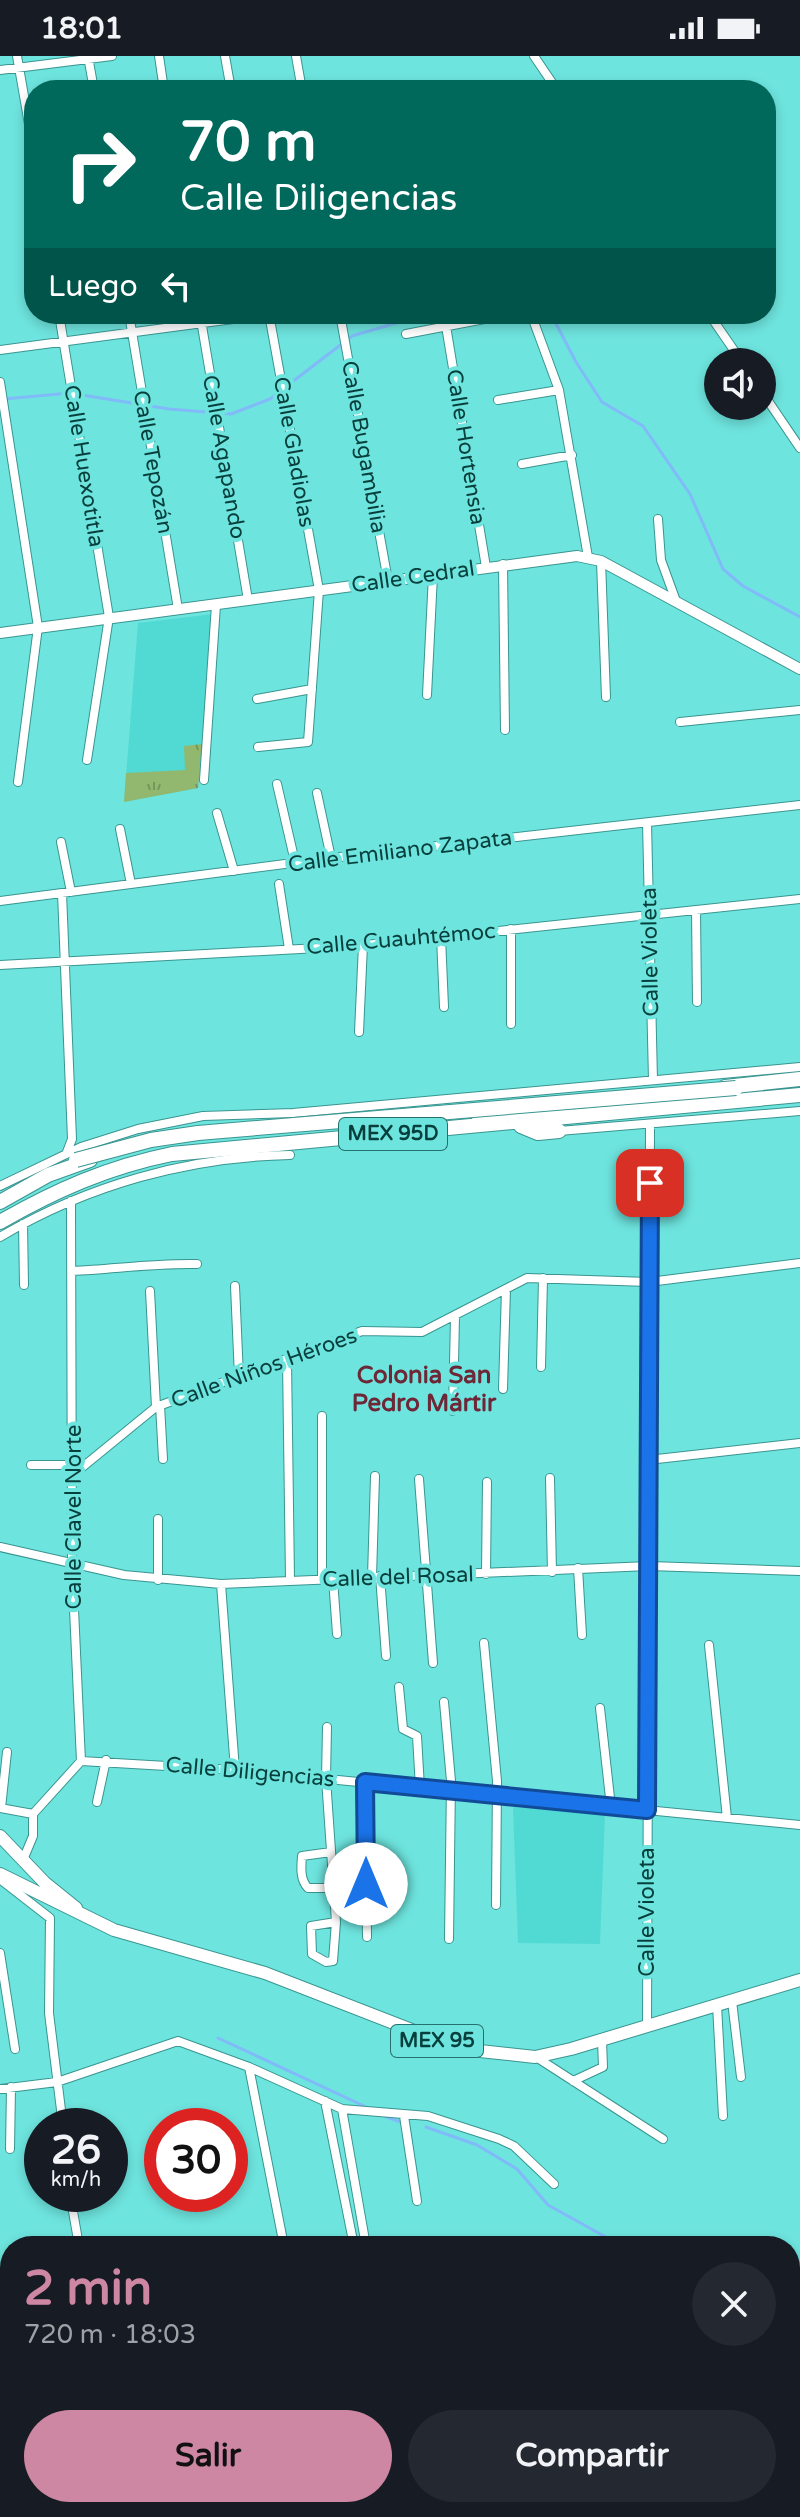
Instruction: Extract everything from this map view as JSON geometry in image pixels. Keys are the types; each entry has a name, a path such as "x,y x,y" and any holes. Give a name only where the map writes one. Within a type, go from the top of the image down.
{"highway":[{"name":"MEX 95D","path":"0,1202 48,1175 141,1145 293,1120 438,1118 800,1080"},
{"path":"0,1195 49,1170 100,1151 186,1135 800,1080"},
{"path":"0,1210 91,1169 185,1146 800,1087"},
{"name":"MEX 95D","path":"0,1222 56,1190 98,1173 172,1154 268,1143 517,1124 800,1095"},
{"path":"517,1124 538,1133 559,1131"}],"main road":[{"name":"MEX 95","path":"0,1836 85,1915"},
{"path":"0,1876 23,1860"},
{"name":"MEX 95","path":"0,1876 114,1930 265,1973 440,2041 491,2053 535,2057 647,2027 800,1980"}],"street":[{"path":"17,56 24,87"},
{"path":"0,70 112,56"},
{"path":"159,56 163,80"},
{"path":"225,56 229,80"},
{"path":"296,56 300,80"},
{"path":"534,56 550,80"},
{"path":"88,57 92,80"},
{"name":"Calle Huexotitla","path":"61,324 109,617 87,760"},
{"name":"Calle Tepozán","path":"131,324 178,609"},
{"path":"0,350 202,324"},
{"name":"Calle Agapando","path":"202,324 248,600"},
{"name":"Calle Gladiolas","path":"258,747 308,742 319,590 272,324"},
{"name":"Calle Bugambilia","path":"342,324 388,581"},
{"path":"406,334 457,324"},
{"path":"535,324 559,390 588,557"},
{"path":"716,324 732,348"},
{"name":"Calle Hortensia","path":"446,326 486,567"},
{"path":"1,386 38,627 18,782"},
{"path":"498,400 559,390"},
{"path":"776,413 800,448"},
{"path":"522,464 572,455"},
{"path":"658,519 661,560 676,601"},
{"name":"Calle Cedral","path":"0,633 561,556 588,557 601,561 800,669"},
{"path":"601,561 606,697"},
{"path":"503,564 505,730"},
{"path":"427,695 433,575"},
{"path":"204,780 216,605"},
{"path":"257,699 312,689"},
{"path":"680,722 800,710"},
{"path":"277,784 295,862"},
{"path":"317,793 331,858"},
{"name":"Calle Emiliano Zapata","path":"0,901 295,862 800,805"},
{"path":"217,813 234,871"},
{"name":"Calle Violeta","path":"647,823 653,1080"},
{"path":"120,829 131,884"},
{"path":"61,842 67,892 72,1139 67,1152"},
{"path":"279,884 289,949"},
{"name":"Calle Cuauhtémoc","path":"0,965 363,945 800,899"},
{"path":"696,910 697,1002"},
{"path":"511,929 511,1024"},
{"path":"441,937 444,1007"},
{"path":"359,1032 363,945"},
{"path":"0,1186 67,1152 138,1129 203,1116 293,1120 800,1067"},
{"path":"559,1131 800,1111"},
{"name":"Calle Violeta","path":"647,2027 650,1125"},
{"path":"0,1237 71,1201 134,1178 251,1156 290,1155"},
{"name":"Calle Clavel Norte","path":"71,1201 72,1566 81,1761"},
{"path":"23,1224 24,1285"},
{"path":"72,1271 119,1269 140,1263 197,1264"},
{"name":"Calle Niños Héroes","path":"74,1469 158,1406 362,1331 422,1332 527,1278 649,1282 800,1263"},
{"path":"541,1367 543,1278"},
{"path":"235,1286 239,1377"},
{"path":"503,1389 506,1289"},
{"path":"150,1291 163,1459"},
{"path":"453,1411 455,1316"},
{"path":"287,1360 290,1580"},
{"path":"322,1416 322,1579"},
{"path":"648,1460 800,1443"},
{"path":"31,1465 74,1469"},
{"path":"375,1476 376,1577 386,1656"},
{"path":"550,1478 552,1572"},
{"path":"419,1479 433,1663"},
{"path":"486,1574 487,1482"},
{"path":"158,1519 158,1580"},
{"name":"Calle del Rosal","path":"0,1547 72,1566 158,1580 221,1584 649,1566 800,1571"},
{"path":"578,1568 582,1635"},
{"path":"333,1579 337,1634"},
{"path":"221,1584 235,1770"},
{"path":"484,1643 497,1795 496,1905"},
{"path":"709,1645 727,1818"},
{"path":"399,1687 403,1729 417,1736 420,1788"},
{"path":"444,1702 450,1791 449,1939"},
{"path":"600,1708 611,1807"},
{"path":"327,1727 326,1779 336,1922 333,1961 326,1962 312,1954 308,1931 311,1926 336,1922"},
{"path":"7,1752 1,1808 33,1814"},
{"path":"97,1802 106,1760"},
{"name":"Calle Diligencias","path":"81,1761 106,1760 235,1770 800,1825"},
{"path":"23,1860 33,1836 33,1814 81,1761"},
{"path":"365,1782 367,1937"},
{"path":"331,1852 302,1856 301,1866 303,1883 308,1888 333,1888"},
{"path":"0,1876 50,1918 49,2013 61,2108"},
{"path":"0,1953 15,2049"},
{"path":"732,2001 741,2077"},
{"path":"717,2005 723,2116"},
{"path":"573,2081 603,2067 602,2040"},
{"path":"0,2089 57,2082 178,2041 249,2067 342,2109 428,2116 452,2122 514,2146 554,2184"},
{"path":"535,2057 663,2139"},
{"path":"249,2067 282,2236"},
{"path":"10,2149 11,2087"},
{"path":"325,2101 353,2236"},
{"path":"342,2109 364,2236"},
{"path":"404,2116 417,2201"},
{"path":"336,2155 350,2153"},
{"path":"344,2193 356,2191"},
{"path":"73,2212 77,2236"}],"shaded area":[{"path":"213,614 198,788 124,802 138,623"},
{"path":"513,1807 605,1814 600,1944 518,1943"}],"green space":[{"path":"202,744 198,788 124,802 126,773 185,770 184,746"}],"waterway":[{"path":"4,399 70,393 169,409 231,414 270,399 352,336 393,324"},
{"path":"556,324 602,402 643,426 690,494 723,569 743,586 800,617"},
{"path":"218,2038 364,2106"},
{"path":"384,2116 403,2123"},
{"path":"426,2127 477,2145 517,2169 548,2205 604,2236"}],"district":[{"name":"Colonia San Pedro Mártir","path":"424,1389"}],"route":[{"path":"366,1884 365,1782 647,1810 650,1183"}]}
